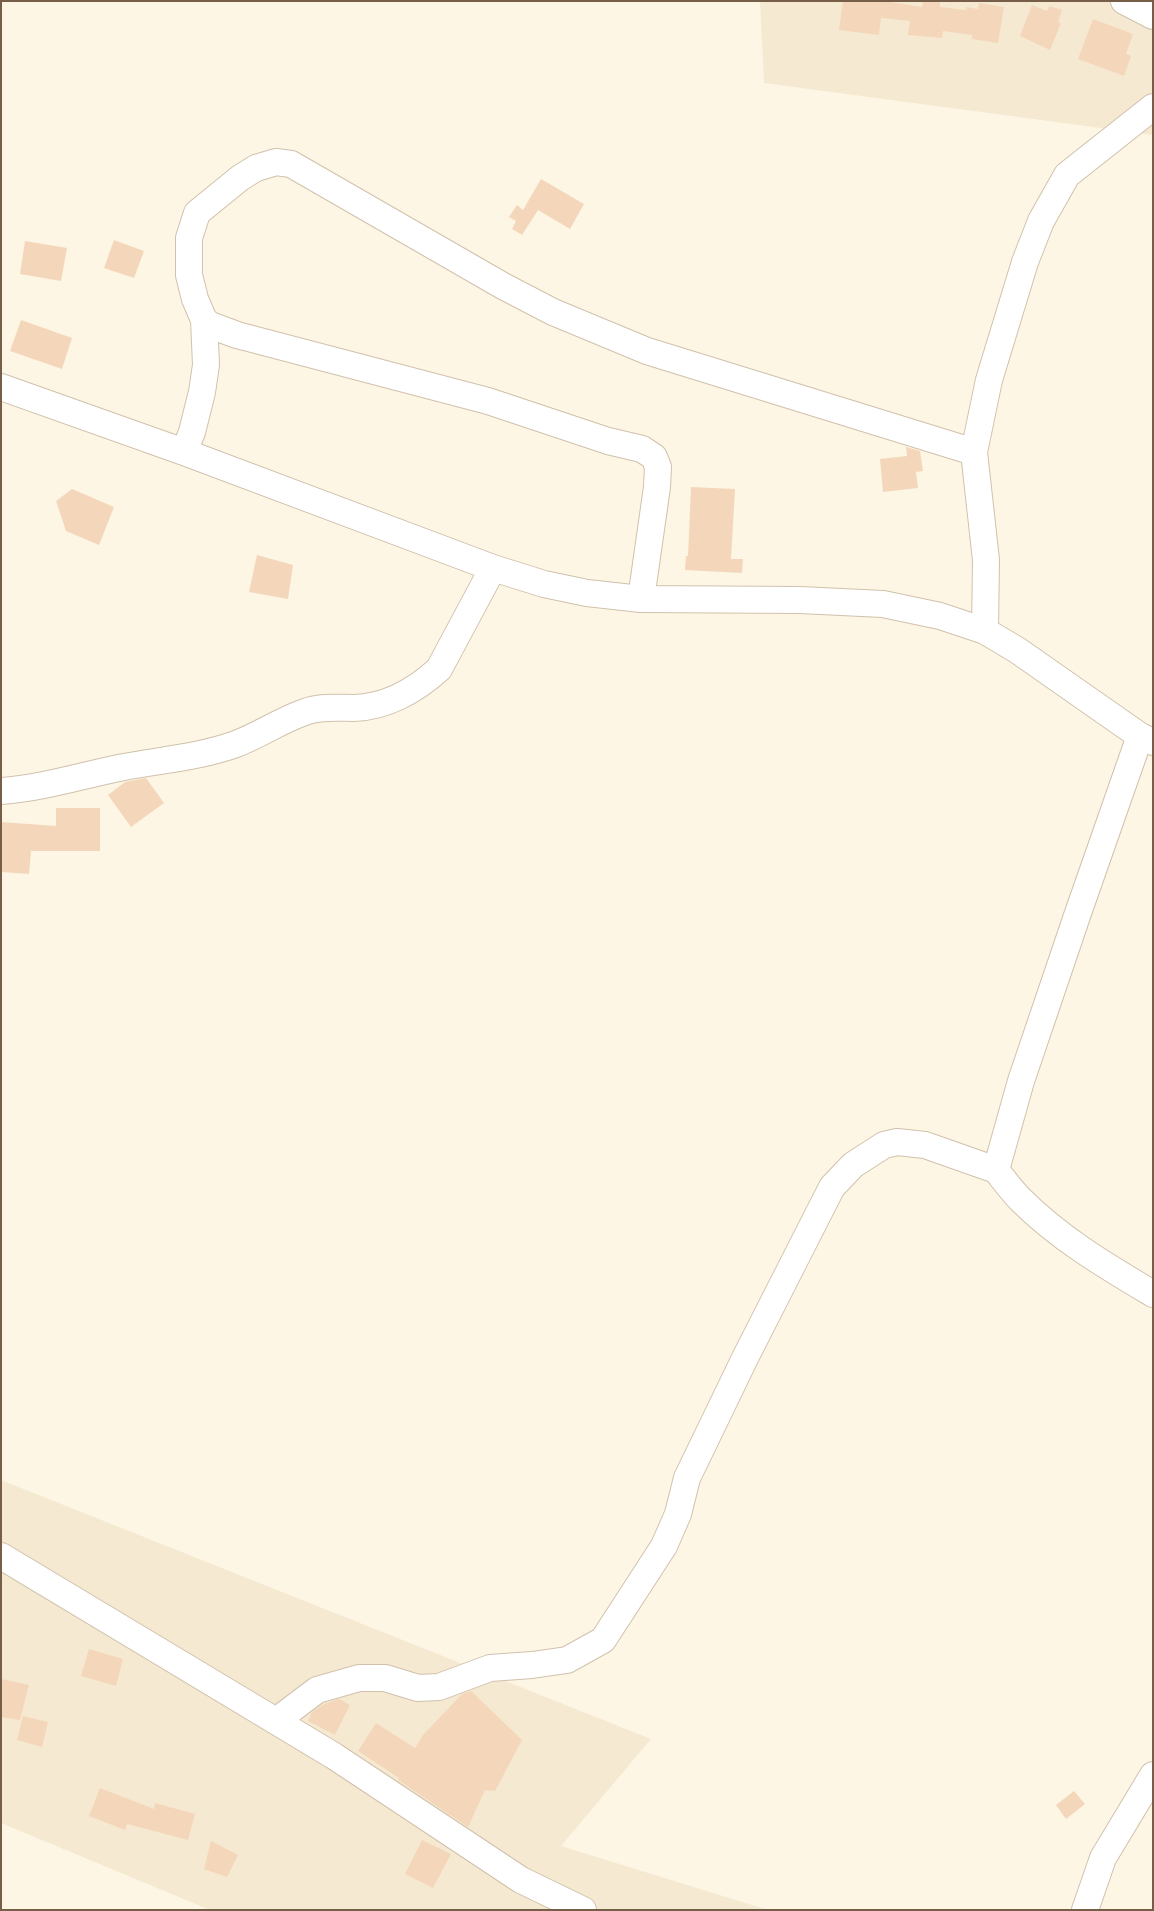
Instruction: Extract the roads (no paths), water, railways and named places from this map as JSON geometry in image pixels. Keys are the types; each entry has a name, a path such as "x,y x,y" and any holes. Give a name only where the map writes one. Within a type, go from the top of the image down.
{"street":[{"path":"1124,1 1153,16"},
{"path":"985,631 986,560 974,452 989,380 1025,262 1041,221 1066,175 1153,107"},
{"path":"184,452 192,432 202,392 206,365 204,320 194,299 188,275 189,238 197,213 240,178 256,168 276,162 291,164 503,286 553,312 647,351 974,452"},
{"path":"204,320 210,325 237,335 488,401 608,441 642,449 654,457 658,467 657,487 641,599"},
{"path":"1,387 184,452 493,568 544,584 570,590 641,599 800,600 883,604 940,616 985,631 1037,664 1146,739 1078,912 1021,1081 996,1170"},
{"path":"1,791 29,789 123,768 196,756 237,744 306,711 320,708 357,708 390,701 426,680 438,669 493,568"},
{"path":"276,1721 317,1690 359,1678 385,1678 418,1688 439,1687 490,1668 567,1660 603,1640 664,1546 678,1514 687,1478 745,1358 832,1187 853,1165 884,1145 897,1142 925,1145 996,1170 1020,1199 1052,1228 1091,1257 1153,1294"},
{"path":"1,1556 334,1756 521,1880 583,1910"},
{"path":"1085,1910 1103,1858 1153,1775"}]}
